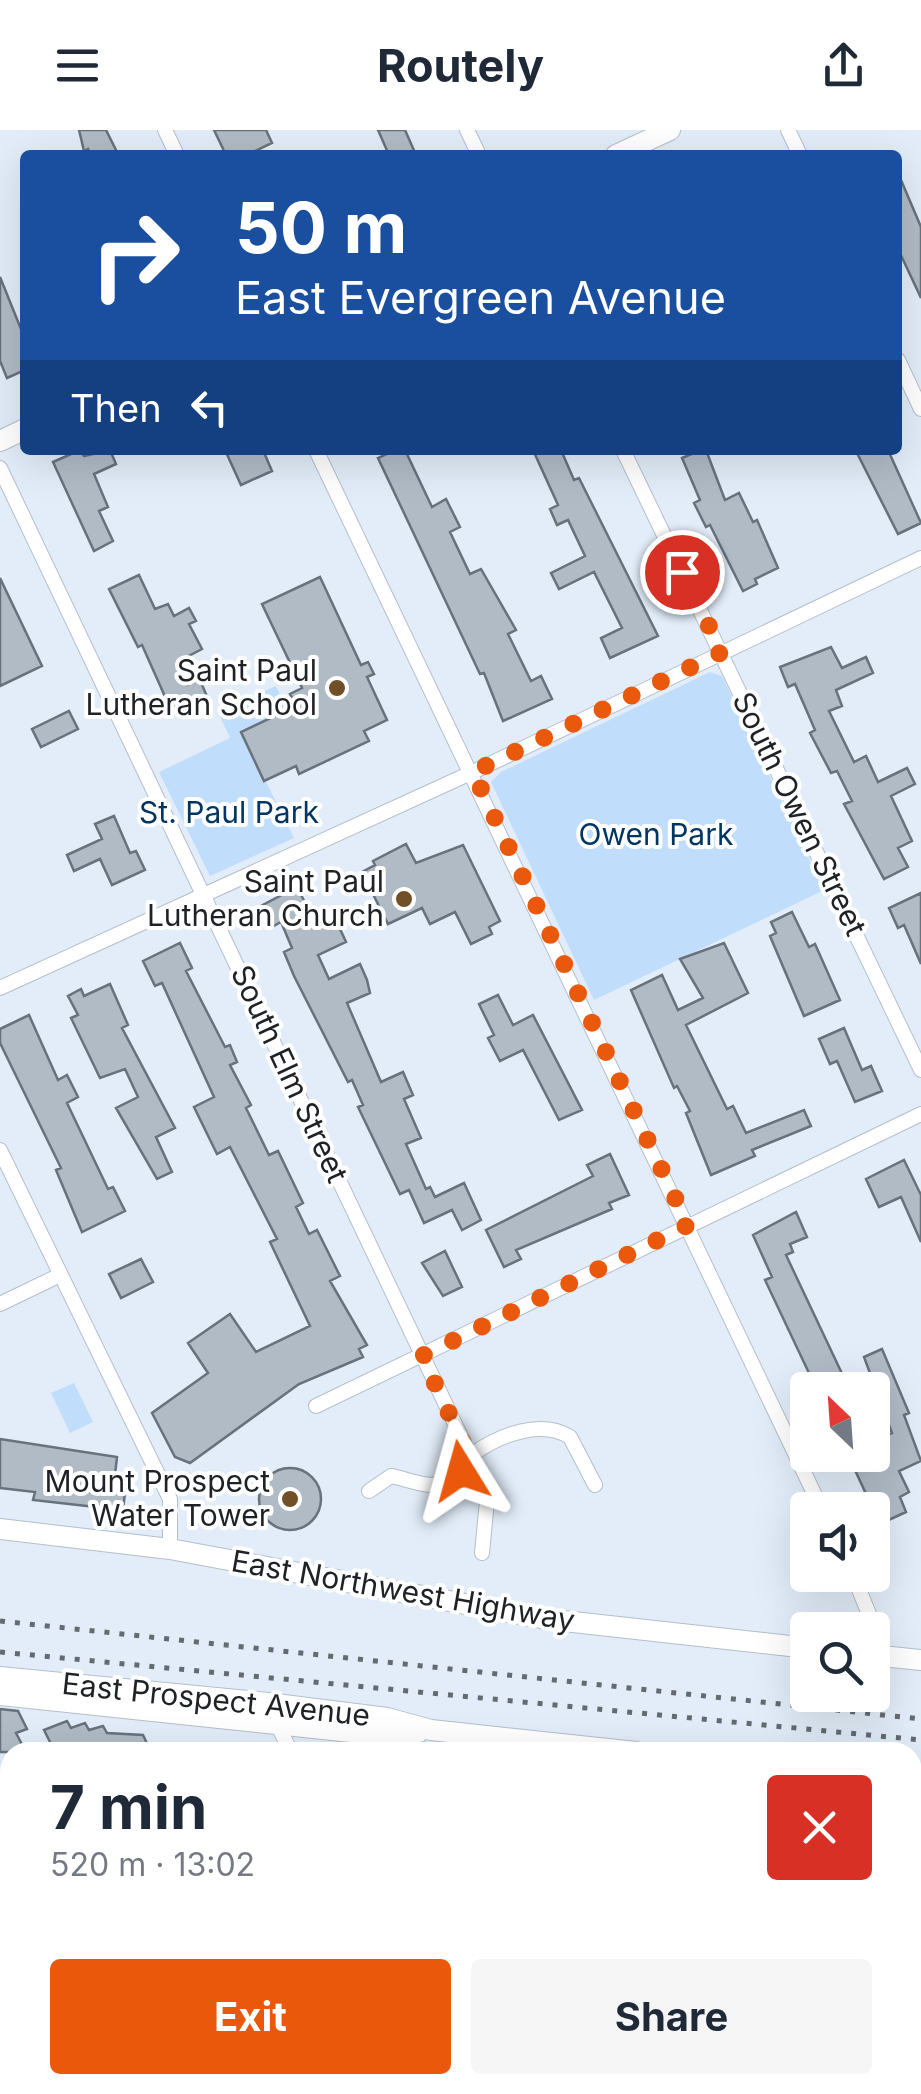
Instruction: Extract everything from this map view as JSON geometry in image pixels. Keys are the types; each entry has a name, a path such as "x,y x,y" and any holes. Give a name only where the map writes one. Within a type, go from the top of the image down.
{"street":[{"path":"627,150 670,130"},
{"path":"902,369 921,409"},
{"path":"318,455 814,1492"},
{"name":"South Owen Street","path":"625,455 921,1070"},
{"name":"South Elm Street","path":"0,468 487,1494 482,1552"},
{"path":"0,988 473,772 921,558"},
{"path":"316,1406 921,1114"},
{"path":"0,1150 170,1499 170,1549"},
{"path":"0,1304 60,1275"},
{"path":"369,1491 391,1476 432,1485 446,1482 461,1471 469,1456 510,1434 559,1430 580,1450 595,1484"},
{"name":"East Northwest Highway","path":"0,1529 170,1549 546,1619 790,1646"},
{"path":"890,1657 921,1660"},
{"name":"East Prospect Avenue","path":"0,1678 268,1703 387,1718 431,1730 524,1742"},
{"name":"East Prospect Avenue","path":"0,1695 389,1736 431,1730"},
{"path":"268,1703 286,1742"}],"green space":[{"name":"Owen Park","path":"710,672 722,676 824,890 594,1000 491,782 501,772"},
{"name":"St. Paul Park","path":"276,686 287,709 241,732 294,838 210,876 159,772 230,738 218,712"},
{"path":"74,1383 93,1422 70,1433 51,1393"}],"building":[{"path":"79,130 106,130 116,150 88,149 84,150"},
{"path":"214,130 266,130 272,143 257,150 224,150"},
{"path":"378,130 405,130 414,150 387,150"},
{"path":"902,182 921,227 921,298 902,258"},
{"path":"0,277 20,327 20,372 7,378 0,361"},
{"path":"69,455 112,455 116,464 94,474 108,507 99,511 113,541 94,551 53,462"},
{"path":"227,455 265,455 272,471 241,485"},
{"path":"407,455 432,507 446,499 460,527 450,532 470,574 481,569 516,630 508,634 531,681 541,676 552,699 503,721 484,673 480,674 378,458"},
{"path":"535,455 563,455 574,480 579,478 658,636 610,658 601,638 622,628 594,572 559,589 551,573 585,556 568,520 557,525 550,509 558,505"},
{"path":"708,455 725,500 739,493 753,522 757,520 778,568 755,579 757,584 743,591 710,525 706,527 694,503 700,500 682,458"},
{"path":"858,455 890,455 921,523 898,534"},
{"path":"139,575 155,609 168,604 174,616 189,608 196,621 189,624 202,649 177,662 187,685 200,680 206,694 171,710 142,645 138,647 109,589"},
{"path":"320,577 361,665 368,662 374,674 367,677 387,720 364,731 369,741 299,774 296,766 264,781 241,732 296,706 290,694 302,688 262,604"},
{"path":"0,578 42,666 0,686"},
{"path":"831,647 842,668 866,657 873,673 836,690 842,706 829,711 854,762 866,756 878,782 907,768 915,784 891,796 912,841 898,848 908,867 884,879 844,804 852,801 837,771 831,773 810,733 815,730 795,684 788,687 780,667"},
{"path":"69,711 78,729 41,747 32,729"},
{"path":"114,816 130,853 136,851 145,870 112,885 100,859 74,871 67,855 102,839 95,824"},
{"path":"406,844 416,863 463,845 500,921 489,927 492,934 471,944 455,912 430,924 422,908 388,924 362,872 375,865 373,861"},
{"path":"297,887 315,922 333,914 346,942 318,955 329,979 360,964 370,993 347,1003 381,1082 403,1072 413,1095 404,1099 421,1138 406,1144 426,1189 430,1187 435,1197 464,1183 481,1220 462,1230 452,1210 424,1223 409,1190 400,1194 358,1107 363,1105 352,1080 348,1082 294,976 284,952 292,948 281,922 270,928 259,907"},
{"path":"921,893 921,964 904,925 898,928 889,908"},
{"path":"792,912 809,947 815,944 840,1000 804,1016 770,936 776,933 771,922"},
{"path":"180,943 192,968 186,971 225,1047 230,1045 237,1062 230,1065 251,1105 246,1108 269,1155 278,1151 303,1203 296,1207 309,1234 317,1230 340,1276 330,1281 367,1345 359,1349 363,1357 299,1384 190,1463 175,1457 152,1413 208,1373 188,1343 230,1314 256,1352 310,1326 270,1242 277,1239 230,1147 217,1154 194,1107 214,1097 162,983 155,986 143,961"},
{"path":"724,943 748,993 686,1025 727,1109 733,1106 746,1133 804,1110 811,1126 752,1150 755,1156 711,1175 686,1113 690,1111 677,1086 674,1088 631,990 662,975 678,1010 703,998 680,959"},
{"path":"110,984 128,1025 122,1028 175,1128 156,1137 172,1172 157,1179 116,1108 138,1097 125,1069 100,1078 71,1018 78,1015 68,996 81,989 84,996"},
{"path":"498,995 513,1025 533,1015 582,1110 559,1120 523,1050 500,1061 488,1038 494,1035 479,1004"},
{"path":"29,1015 58,1080 67,1075 78,1097 67,1103 108,1189 113,1187 125,1211 82,1232 56,1170 61,1168 0,1043 0,1029"},
{"path":"844,1028 862,1070 871,1066 882,1091 855,1102 837,1061 830,1064 819,1039"},
{"path":"610,1154 629,1195 609,1203 612,1209 516,1250 521,1259 504,1267 486,1230 593,1176 587,1165"},
{"path":"904,1160 921,1195 921,1242 901,1197 879,1207 866,1179"},
{"path":"796,1212 807,1237 790,1244 793,1252 786,1255 841,1372 808,1372 765,1280 772,1277 753,1235"},
{"path":"445,1251 462,1287 443,1296 422,1263"},
{"path":"141,1259 153,1282 121,1298 109,1274"},
{"path":"882,1349 909,1413 904,1415 921,1461 899,1471 909,1492 900,1497 906,1512 890,1519 890,1492 865,1492 856,1472 890,1472 890,1372 870,1372 864,1357"},
{"path":"0,1439 117,1457 115,1475 127,1476 123,1510 33,1500 35,1492 0,1488"},
{"name":"Mount Prospect Water Tower","path":"290,1468 312,1477 321,1499 312,1521 290,1530 268,1521 259,1499 268,1477"},
{"path":"0,1709 18,1711 27,1729 16,1733 21,1742 0,1742"},
{"path":"67,1721 71,1728 85,1723 89,1730 103,1726 107,1733 143,1735 146,1742 50,1742 44,1730"}],"railway":[{"path":"0,1621 921,1719"},
{"path":"0,1652 921,1740"}],"place":[{"name":"Saint Paul Lutheran School","path":"337,688"},
{"name":"Saint Paul Lutheran Church","path":"404,899"},
{"name":"Mount Prospect Water Tower","path":"290,1499"}],"route":[{"path":"461,1471 469,1456 422,1356 688,1225 473,772 722,652 682,572"}]}
